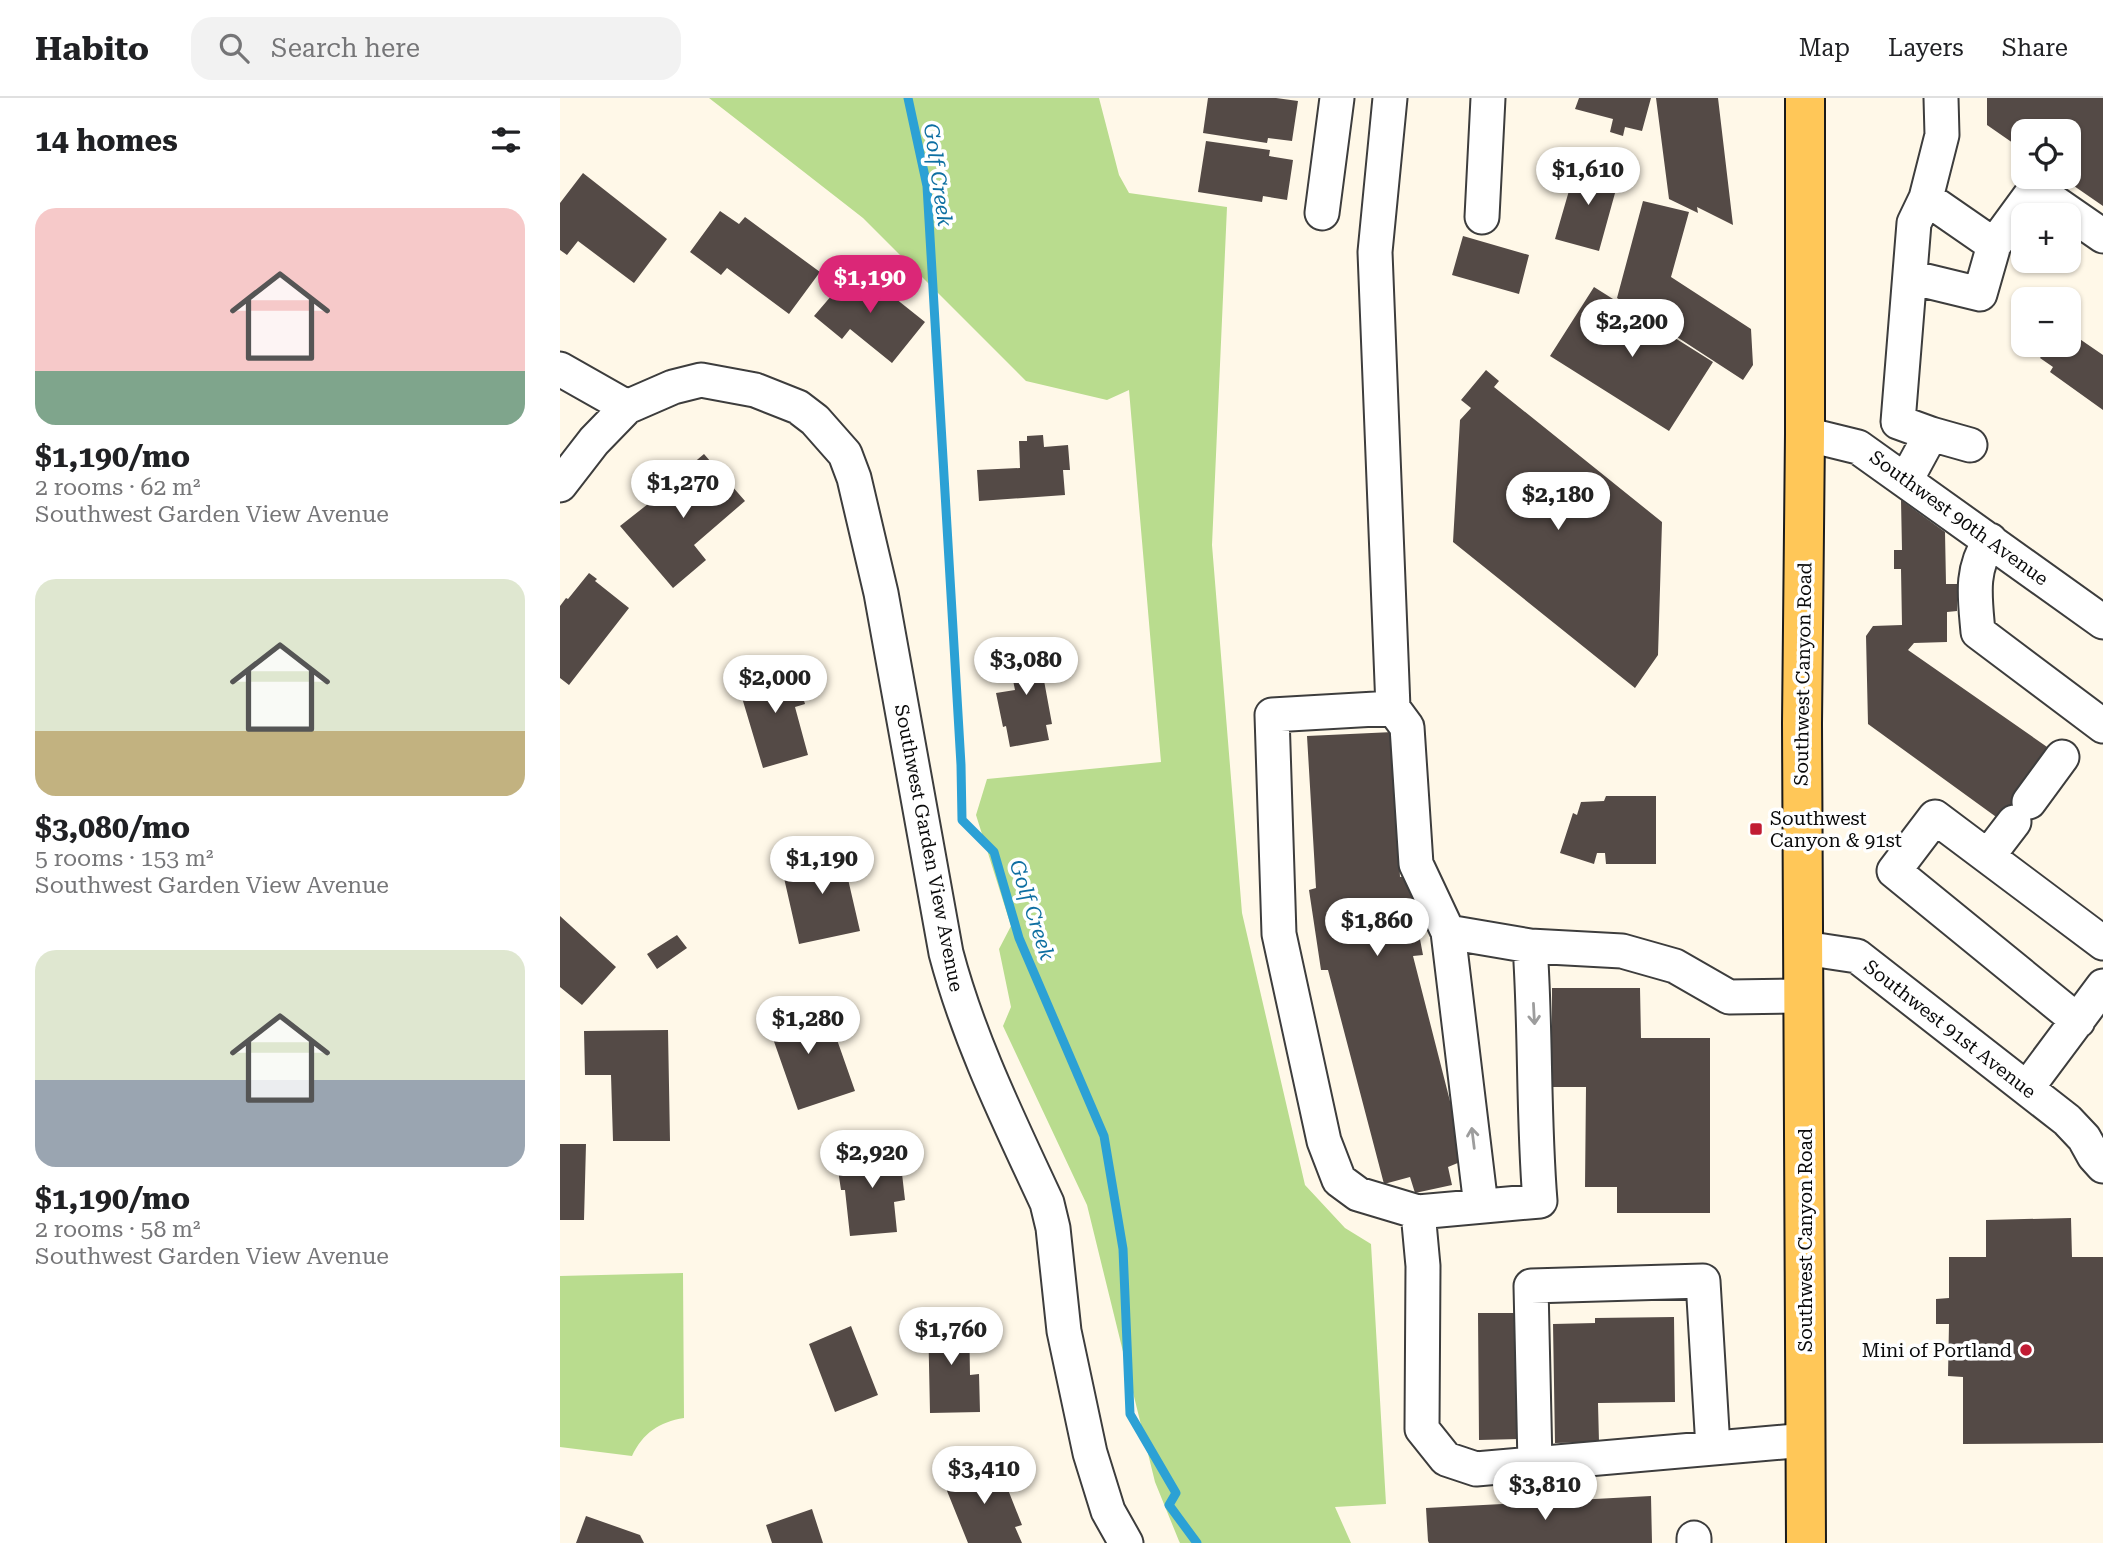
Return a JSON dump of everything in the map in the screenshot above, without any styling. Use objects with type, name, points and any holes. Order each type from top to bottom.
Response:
[{"type":"main road","name":"Southwest Canyon Road","points":[[1805,98],[1802,723],[1806,1543]]},
{"type":"street","points":[[1322,214],[1337,98]]},
{"type":"street","points":[[1390,98],[1375,252],[1393,708],[1407,727],[1416,863],[1448,932],[1482,1206]]},
{"type":"street","points":[[1482,217],[1488,98]]},
{"type":"street","points":[[1941,98],[1942,135],[1926,198],[1914,223],[1898,422],[1970,445]]},
{"type":"street","points":[[1910,277],[1980,294],[1994,245],[2035,189],[2103,236]]},
{"type":"street","points":[[1926,198],[1994,245]]},
{"type":"street","points":[[560,369],[627,407],[594,441],[560,485]]},
{"type":"street","name":"Southwest Garden View Avenue","points":[[627,407],[673,387],[701,380],[755,390],[798,407],[816,420],[845,454],[854,478],[881,593],[953,977],[975,1044],[1047,1203],[1053,1228],[1064,1331],[1090,1453],[1108,1511],[1126,1543]]},
{"type":"street","name":"Southwest 90th Avenue","points":[[1805,434],[1858,447],[2103,622]]},
{"type":"street","points":[[1906,480],[1931,434]]},
{"type":"street","points":[[1990,540],[1980,555],[1974,582],[1978,632],[2103,726]]},
{"type":"street","points":[[1393,708],[1272,715],[1279,934],[1324,1141],[1339,1180],[1358,1194],[1418,1212],[1541,1201],[1535,1138],[1535,1023],[1530,946]]},
{"type":"street","points":[[1988,856],[2062,757]]},
{"type":"street","points":[[2078,1021],[1894,871],[1935,817],[2103,943]]},
{"type":"street","points":[[1448,932],[1530,946],[1622,951],[1675,967],[1729,997],[1805,996]]},
{"type":"street","name":"Southwest 91st Avenue","points":[[1804,948],[1857,956],[2094,1140],[2094,1156],[2103,1167]]},
{"type":"street","points":[[2026,1088],[2103,986]]},
{"type":"street","points":[[1418,1212],[1423,1266],[1422,1429],[1446,1459],[1476,1469],[1806,1440]]},
{"type":"street","points":[[1535,1464],[1531,1286],[1703,1281],[1713,1448]]},
{"type":"green space","points":[[709,98],[1099,98],[1119,175],[1129,193],[1227,207],[1212,545],[1242,913],[1305,1185],[1345,1228],[1371,1244],[1386,1504],[1335,1507],[1351,1543],[1180,1543],[1155,1482],[1087,1205],[1003,1026],[1011,1007],[999,949],[1011,926],[976,815],[987,779],[1161,762],[1129,390],[1107,400],[1026,381],[863,218]]},
{"type":"green space","points":[[683,1273],[684,1418],[667,1422],[653,1430],[641,1441],[632,1456],[560,1447],[560,1276]]},
{"type":"building","points":[[1208,98],[1276,98],[1298,101],[1292,141],[1268,138],[1267,143],[1203,133]]},
{"type":"building","points":[[1579,98],[1651,98],[1642,131],[1625,127],[1623,136],[1610,132],[1613,119],[1575,109]]},
{"type":"building","points":[[1656,98],[1718,98],[1733,225],[1697,207],[1698,213],[1669,199]]},
{"type":"building","points":[[1987,98],[2103,98],[2103,206],[2078,189],[2081,189],[2081,119],[2011,119],[2011,142],[1987,125]]},
{"type":"building","points":[[1206,141],[1270,150],[1269,156],[1293,160],[1287,200],[1263,196],[1262,202],[1198,192]]},
{"type":"building","points":[[1577,163],[1620,175],[1599,251],[1555,239]]},
{"type":"building","points":[[583,173],[667,239],[634,283],[578,241],[567,255],[560,250],[560,203]]},
{"type":"building","points":[[1643,201],[1689,212],[1671,277],[1751,329],[1753,365],[1743,380],[1617,298]]},
{"type":"building","points":[[720,211],[739,224],[745,217],[820,272],[789,314],[727,268],[721,275],[690,252]]},
{"type":"building","points":[[1463,236],[1529,255],[1519,294],[1452,275]]},
{"type":"building","points":[[856,267],[925,322],[892,363],[850,329],[842,339],[814,316]]},
{"type":"building","points":[[1594,287],[1713,362],[1669,431],[1550,356]]},
{"type":"building","points":[[2081,340],[2103,355],[2103,410],[2050,372],[2053,367],[2040,358],[2081,357]]},
{"type":"building","points":[[1486,370],[1499,381],[1494,387],[1662,522],[1658,655],[1635,688],[1453,542],[1460,420],[1471,408],[1461,400]]},
{"type":"building","points":[[1043,435],[1044,447],[1068,445],[1070,470],[1063,470],[1065,495],[979,501],[977,470],[1020,468],[1019,441],[1027,441],[1027,436]]},
{"type":"building","points":[[704,454],[745,501],[694,545],[706,560],[673,588],[620,526],[681,478],[679,475]]},
{"type":"building","points":[[1901,500],[1945,532],[1946,584],[1957,584],[1957,611],[1947,612],[1947,642],[1914,643],[1908,650],[2050,749],[2040,810],[2025,830],[1999,819],[1868,724],[1866,636],[1873,626],[1902,625],[1901,569],[1894,569],[1894,550],[1902,550]]},
{"type":"building","points":[[589,573],[629,608],[569,685],[560,678],[560,606]]},
{"type":"building","points":[[1036,637],[1052,724],[1046,725],[1049,740],[1010,747],[996,693],[1015,690],[1007,651],[1016,650],[1015,641]]},
{"type":"building","points":[[793,664],[805,704],[795,707],[808,755],[763,768],[737,681]]},
{"type":"building","points":[[1393,732],[1400,877],[1408,876],[1423,955],[1413,956],[1465,1160],[1448,1167],[1452,1185],[1415,1193],[1410,1177],[1384,1184],[1328,970],[1321,970],[1309,890],[1316,888],[1307,736]]},
{"type":"building","points":[[1606,796],[1656,796],[1656,864],[1606,864],[1605,853],[1597,853],[1594,864],[1560,853],[1573,813],[1577,815],[1581,802],[1604,801]]},
{"type":"building","points":[[839,840],[860,931],[799,944],[784,878],[809,872],[804,849]]},
{"type":"building","points":[[560,916],[616,967],[582,1005],[560,987]]},
{"type":"building","points":[[677,935],[687,948],[657,969],[647,954]]},
{"type":"building","points":[[1552,988],[1640,988],[1641,1038],[1710,1038],[1710,1213],[1617,1213],[1617,1187],[1585,1187],[1586,1087],[1552,1087]]},
{"type":"building","points":[[806,998],[820,1040],[835,1034],[855,1091],[798,1110],[764,1013]]},
{"type":"building","points":[[668,1030],[670,1141],[613,1141],[611,1075],[585,1075],[584,1031]]},
{"type":"building","points":[[560,1144],[586,1144],[584,1220],[560,1220]]},
{"type":"building","points":[[899,1147],[905,1200],[894,1202],[897,1232],[850,1236],[845,1190],[841,1190],[838,1170],[843,1169],[840,1153]]},
{"type":"building","name":"Mini of Portland","points":[[2071,1218],[2072,1257],[2103,1257],[2103,1443],[1963,1444],[1963,1377],[1948,1376],[1949,1324],[1936,1324],[1936,1299],[1949,1298],[1949,1257],[1986,1257],[1986,1220]]},
{"type":"building","points":[[1478,1313],[1519,1313],[1519,1439],[1479,1440]]},
{"type":"building","points":[[928,1317],[969,1317],[970,1375],[979,1374],[980,1412],[930,1413]]},
{"type":"building","points":[[1674,1317],[1675,1402],[1598,1403],[1599,1442],[1555,1443],[1553,1324],[1595,1323],[1595,1318]]},
{"type":"building","points":[[851,1326],[878,1395],[835,1412],[809,1344]]},
{"type":"building","points":[[990,1461],[1000,1484],[1005,1482],[1022,1525],[1015,1527],[1022,1543],[968,1543],[943,1481]]},
{"type":"building","points":[[1651,1496],[1652,1543],[1428,1541],[1426,1508]]},
{"type":"building","points":[[812,1509],[823,1543],[772,1543],[766,1525]]},
{"type":"building","points":[[586,1516],[640,1535],[644,1543],[576,1543]]},
{"type":"waterway","name":"Golf Creek","points":[[908,98],[927,186],[962,820],[994,852],[1019,938],[1104,1136],[1123,1249],[1130,1414],[1176,1493],[1169,1505],[1197,1543]]},
{"type":"place","name":"Southwest Canyon & 91st","points":[[1756,829]]},
{"type":"place","name":"Mini of Portland","points":[[2026,1350]]}]
